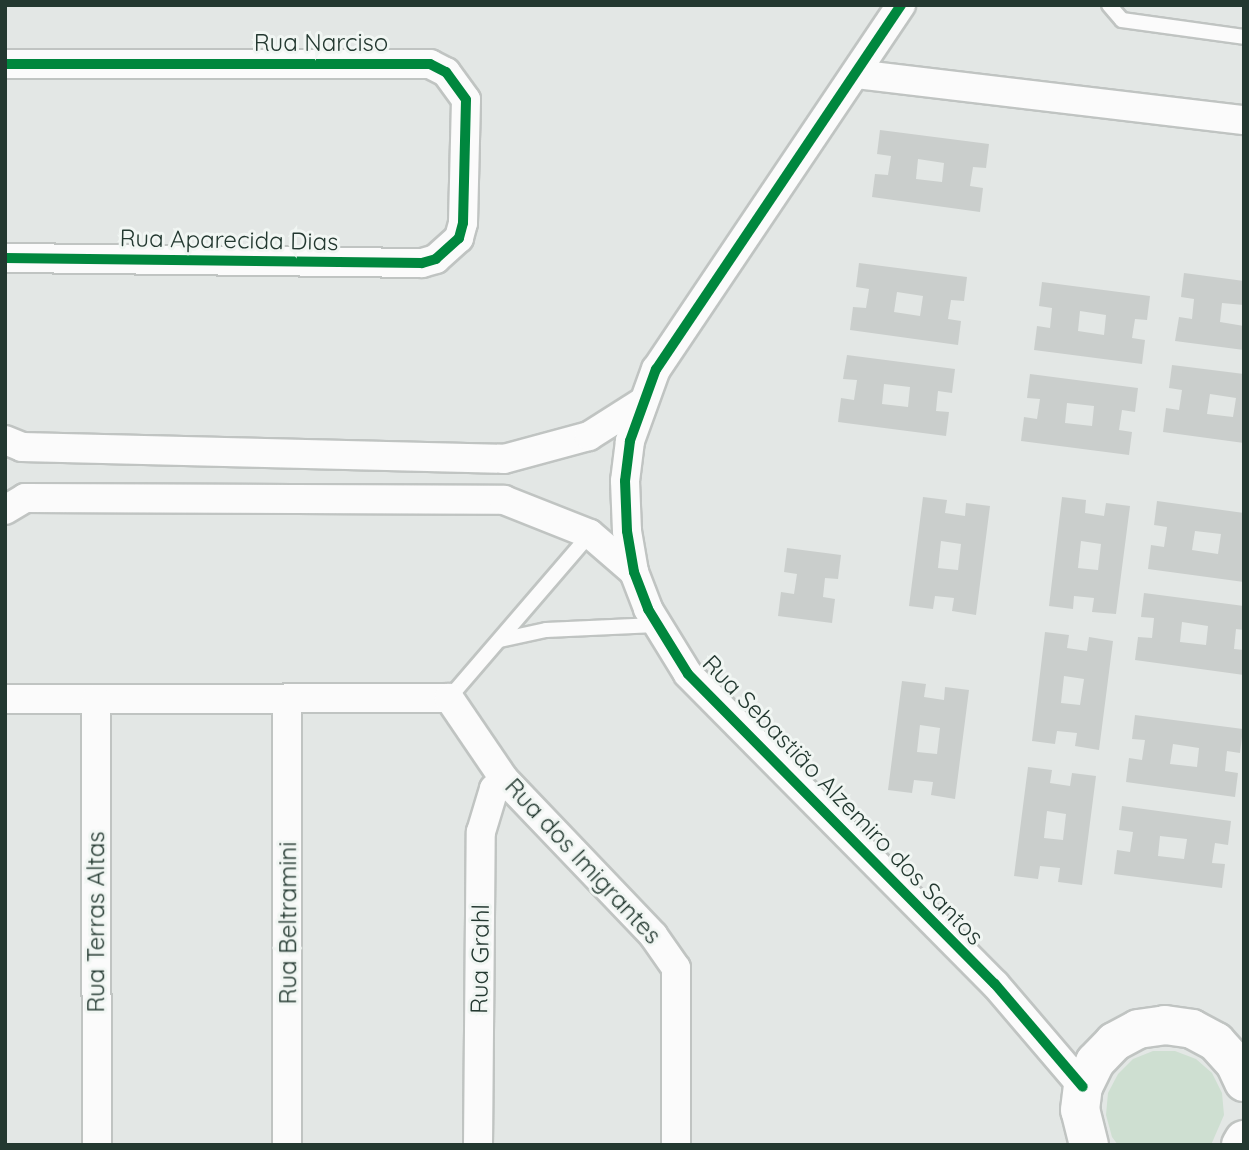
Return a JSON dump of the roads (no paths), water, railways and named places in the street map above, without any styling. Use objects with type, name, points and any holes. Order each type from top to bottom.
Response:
[{"type":"street","name":"Rua Sebastião Alzemiro dos Santos","points":[[901,5],[856,75],[688,316],[641,403],[625,481],[634,572],[656,625],[688,674],[995,984],[1083,1087]]},
{"type":"street","name":"Rua Narciso","points":[[5,64],[430,64],[458,84],[466,100],[463,223],[449,250]]},
{"type":"street","points":[[856,75],[1244,120]]},
{"type":"street","name":"Rua Aparecida Dias","points":[[5,258],[422,262],[449,250]]},
{"type":"street","points":[[5,440],[22,447],[504,459],[589,436],[641,403]]},
{"type":"street","points":[[5,510],[25,498],[504,499],[590,534],[634,572]]},
{"type":"street","points":[[5,699],[287,701],[449,698]]},
{"type":"street","name":"Rua dos Imigrantes","points":[[449,698],[504,779],[653,935],[676,968],[676,1145]]},
{"type":"street","name":"Rua Terras Altas","points":[[96,700],[97,1145]]},
{"type":"street","name":"Rua Beltramini","points":[[287,701],[287,1145]]},
{"type":"street","name":"Rua Grahl","points":[[478,1145],[481,832],[490,799],[504,779]]},
{"type":"street","points":[[1089,1145],[1080,1111],[1083,1087],[1095,1062],[1114,1042],[1138,1029],[1165,1025],[1192,1029],[1216,1042],[1235,1063],[1244,1082]]},
{"type":"street","points":[[1241,1145],[1244,1140]]},
{"type":"lane","points":[[1109,5],[1122,20],[1244,37]]},
{"type":"lane","points":[[449,698],[590,534]]},
{"type":"lane","points":[[500,640],[546,630],[656,625]]}]
